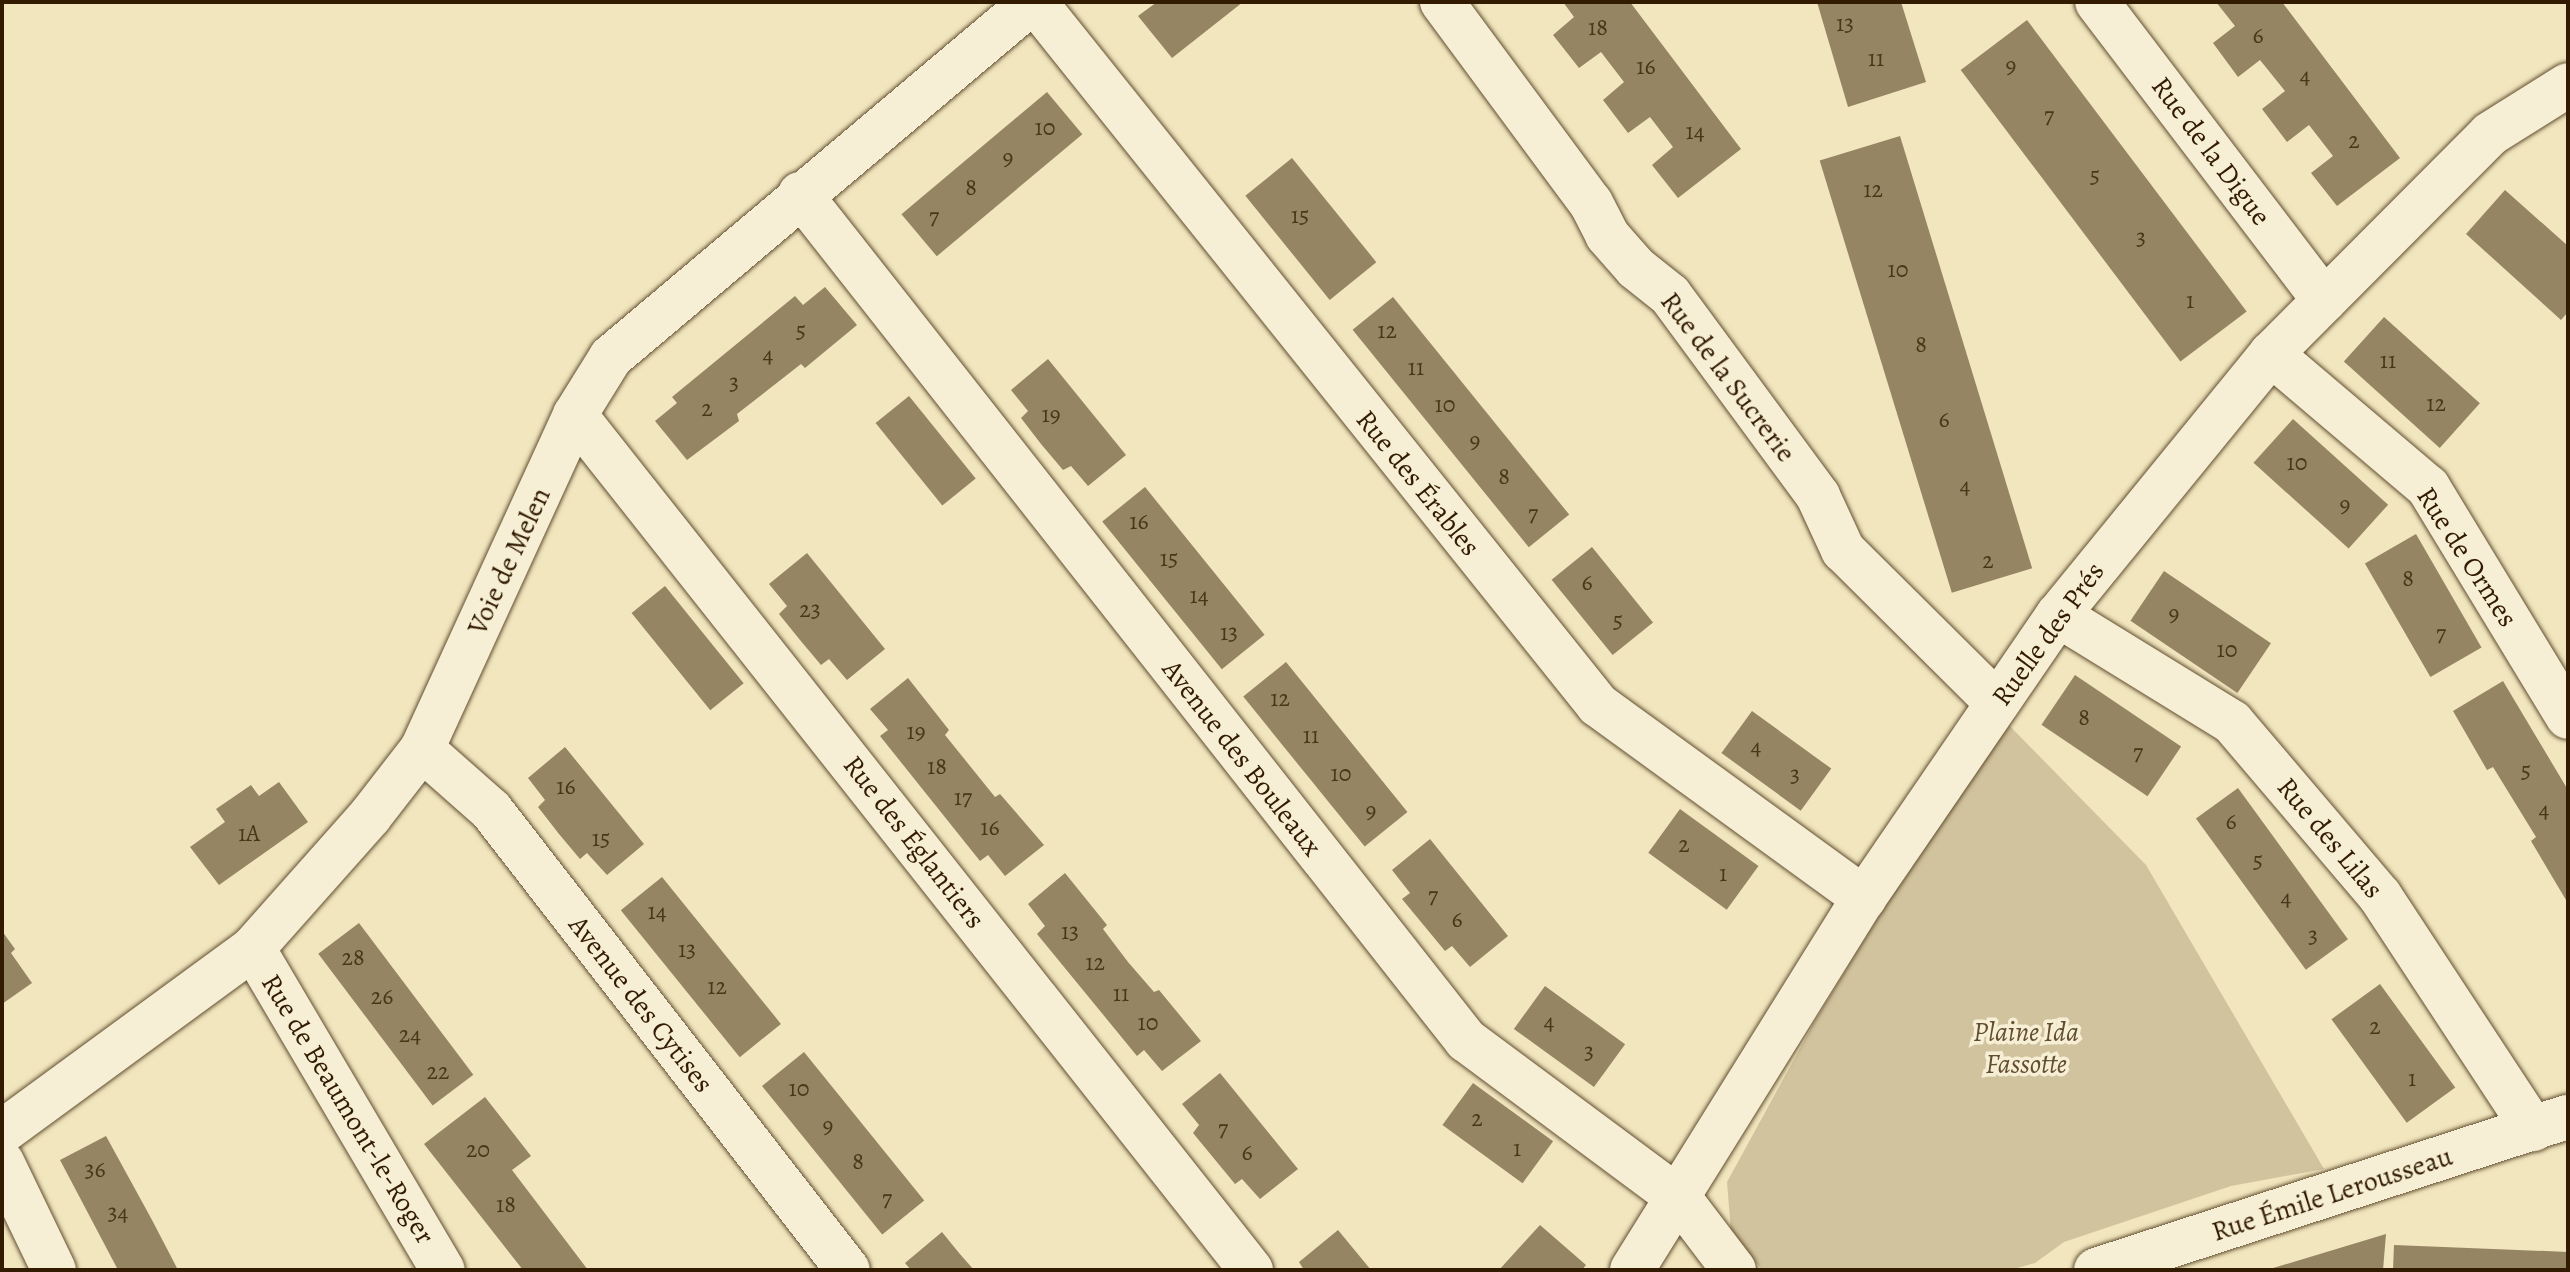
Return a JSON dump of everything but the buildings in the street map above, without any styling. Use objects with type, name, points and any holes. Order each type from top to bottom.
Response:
[{"type":"street","name":"Voie de Melen","points":[[2,1132],[253,948],[370,816],[422,749],[575,415],[611,357],[800,194],[1034,2]]},
{"type":"street","name":"Rue des Érables","points":[[1034,2],[1598,705],[1864,898]]},
{"type":"street","name":"Rue de la Sucrerie","points":[[1442,2],[1591,203],[1607,235],[1636,268],[1670,295],[1809,484],[1843,550],[1997,703]]},
{"type":"street","name":"Rue de la Digue","points":[[2097,2],[2324,300]]},
{"type":"street","name":"Ruelle des Prés","points":[[1632,1270],[1680,1199],[1864,898],[2058,615],[2271,354],[2490,134],[2568,85]]},
{"type":"street","name":"Avenue des Bouleaux","points":[[800,194],[1466,1040],[1680,1199],[1734,1270]]},
{"type":"street","name":"Rue de Ormes","points":[[2271,354],[2428,487],[2568,717]]},
{"type":"street","name":"Rue des Églantiers","points":[[575,415],[1251,1270]]},
{"type":"street","name":"Rue des Lilas","points":[[2058,615],[2232,722],[2380,896],[2551,1123]]},
{"type":"street","name":"Avenue des Cytises","points":[[422,749],[491,810],[848,1270]]},
{"type":"street","name":"Rue de Beaumont-le-Roger","points":[[253,948],[443,1270]]},
{"type":"street","name":"Rue Émile Lerousseau","points":[[2096,1270],[2551,1123]]},
{"type":"street","points":[[2,1162],[54,1270]]},
{"type":"green space","name":"Plaine Ida Fassotte","points":[[2000,716],[2146,865],[2324,1169],[2231,1186],[2064,1242],[2035,1263],[2010,1270],[1762,1270],[1731,1232],[1727,1182],[1815,1021]]}]
